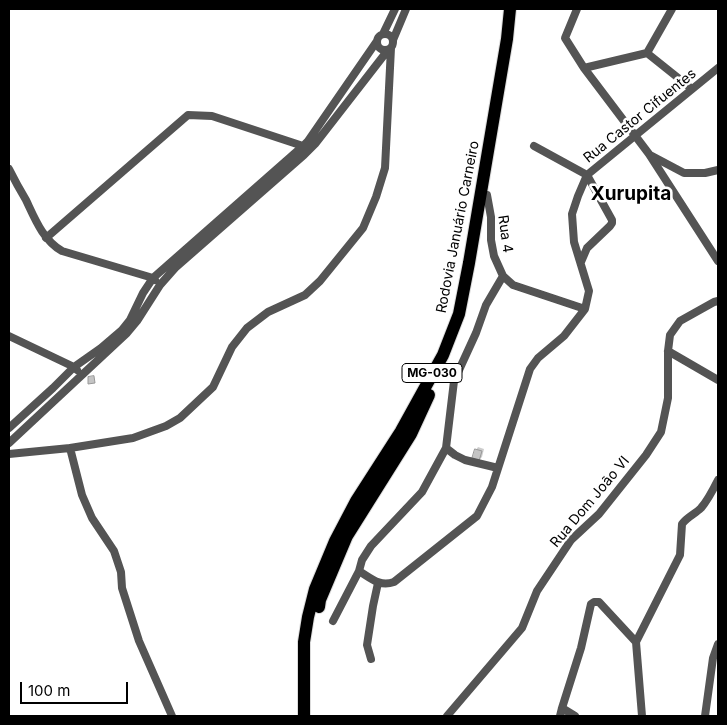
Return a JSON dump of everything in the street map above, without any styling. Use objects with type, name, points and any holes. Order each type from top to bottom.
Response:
[{"type":"highway","name":"Rodovia Januário Carneiro","points":[[304,716],[304,642],[315,589],[335,541],[356,501],[401,431],[443,354],[459,314],[470,263],[507,39],[510,9]]},
{"type":"highway","name":"Rodovia Januário Carneiro","points":[[310,716],[312,635],[320,600],[347,536],[411,434],[466,318],[516,9]]},
{"type":"street","points":[[9,428],[74,367],[122,330],[130,320],[143,293],[153,278],[305,149],[313,134],[379,37],[383,34],[395,9]]},
{"type":"street","points":[[9,443],[127,333],[160,285],[175,268],[264,191],[305,149],[393,44],[406,9]]},
{"type":"street","points":[[577,9],[565,38],[584,68],[649,154],[718,261]]},
{"type":"street","points":[[584,68],[647,53],[672,9]]},
{"type":"street","points":[[383,34],[389,35],[393,40]]},
{"type":"street","points":[[377,41],[378,46],[382,50],[389,49]]},
{"type":"street","points":[[9,454],[70,448],[133,438],[166,426],[180,418],[213,387],[232,347],[248,328],[268,312],[305,295],[320,281],[363,228],[376,197],[385,168],[389,49]]},
{"type":"street","points":[[647,53],[692,89]]},
{"type":"street","name":"Rua Castor Cifuentes","points":[[585,309],[589,291],[574,242],[572,214],[587,176],[718,68]]},
{"type":"street","points":[[46,238],[188,115],[212,116],[305,149]]},
{"type":"street","points":[[534,146],[587,176],[612,220],[612,223],[588,248],[581,262]]},
{"type":"street","points":[[649,154],[684,173],[705,173],[718,170]]},
{"type":"street","points":[[9,169],[46,238],[55,247],[62,251],[153,278],[160,285]]},
{"type":"street","name":"Rua 4","points":[[487,195],[491,217],[492,248],[503,276]]},
{"type":"street","points":[[333,621],[359,571],[362,560],[371,546],[422,492],[446,448],[454,381],[476,333],[486,305],[503,276],[512,285],[585,309],[564,336],[538,358],[530,369],[492,488],[477,516],[394,582],[387,584],[378,583],[359,571]]},
{"type":"street","name":"Rua Dom João VI","points":[[447,716],[522,628],[537,591],[571,540],[599,514],[646,455],[661,432],[668,398],[670,335],[680,321],[718,301]]},
{"type":"street","points":[[9,336],[74,367],[82,375]]},
{"type":"street","points":[[668,351],[718,380]]},
{"type":"street","points":[[70,448],[82,495],[92,518],[114,551],[121,572],[122,588],[126,603],[139,641],[172,716]]},
{"type":"street","points":[[446,448],[465,460],[498,468]]},
{"type":"street","points":[[642,716],[636,642],[680,555],[682,524],[700,510],[718,480]]},
{"type":"street","points":[[371,659],[367,645],[378,583]]},
{"type":"street","points":[[576,716],[561,712],[581,648],[591,604],[599,602],[636,642]]},
{"type":"street","points":[[705,716],[713,658],[718,644]]},
{"type":"building","points":[[94,376],[95,383],[88,384],[88,377]]},
{"type":"building","points":[[475,449],[482,451],[479,461],[472,459]]},
{"type":"district","name":"Xurupita","points":[[631,194]]}]
